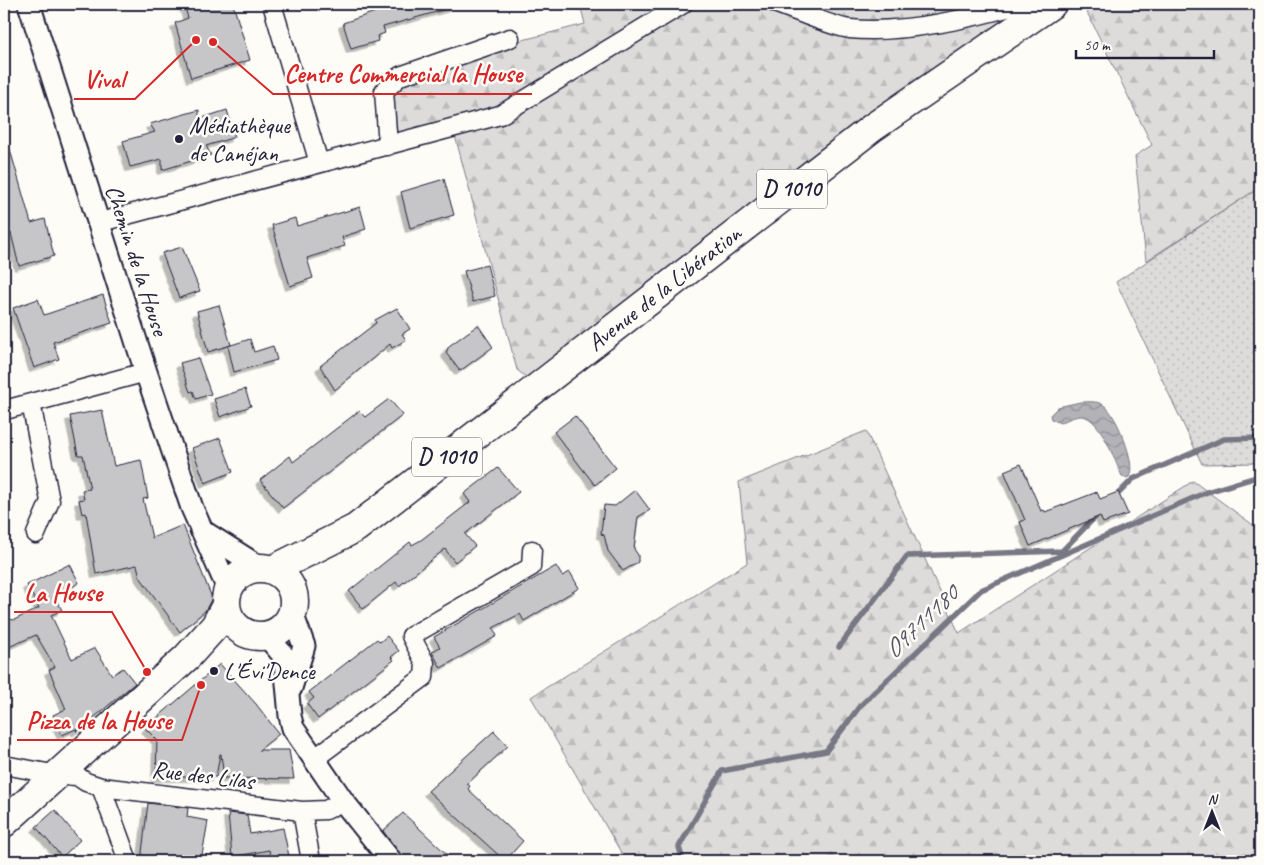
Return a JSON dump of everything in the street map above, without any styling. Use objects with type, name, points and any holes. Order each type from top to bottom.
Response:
[{"type":"main road","name":"Avenue de la Libération","points":[[292,602],[356,528],[872,128],[1052,4]]},
{"type":"main road","name":"Avenue de la Libération","points":[[266,569],[356,528]]},
{"type":"main road","points":[[4,823],[188,657],[215,626],[238,576],[252,569],[266,569],[287,582],[292,602],[284,625],[188,657]]},
{"type":"main road","points":[[227,597],[229,616],[236,626],[256,634]]},
{"type":"street","name":"Chemin de la House","points":[[29,4],[97,223],[146,372],[227,597]]},
{"type":"street","points":[[272,4],[319,163]]},
{"type":"street","points":[[97,223],[500,115],[683,4]]},
{"type":"street","points":[[777,4],[848,29],[916,25],[980,15],[1021,4]]},
{"type":"street","points":[[388,146],[384,91],[400,76],[510,38]]},
{"type":"street","points":[[5,410],[146,372]]},
{"type":"street","points":[[31,403],[50,501],[36,534]]},
{"type":"street","points":[[201,529],[266,569]]},
{"type":"street","points":[[314,759],[424,678],[426,663],[411,636],[531,567],[532,550]]},
{"type":"street","points":[[288,698],[304,646],[292,602]]},
{"type":"street","points":[[256,634],[283,655],[294,728],[343,801],[391,861]]},
{"type":"street","name":"Rue des Lilas","points":[[4,765],[58,775],[77,776],[86,782],[101,787],[302,811],[326,810],[343,801]]},
{"type":"street","points":[[101,787],[128,861]]},
{"type":"street","points":[[302,811],[311,861]]},
{"type":"green space","points":[[580,4],[1052,4],[538,386],[517,370],[453,128],[388,146],[384,91],[511,43],[585,24]]},
{"type":"green space","points":[[1083,4],[1260,4],[1260,187],[1146,261],[1135,156],[1152,145]]},
{"type":"green space","points":[[1260,187],[1260,463],[1202,464],[1116,282]]},
{"type":"green space","points":[[866,431],[959,633],[1193,481],[1260,530],[1260,861],[626,861],[531,697],[747,563],[739,482]]},
{"type":"water","points":[[1080,402],[1100,403],[1110,412],[1125,441],[1131,471],[1129,477],[1125,478],[1122,476],[1101,432],[1089,418],[1079,416],[1060,423],[1051,419],[1050,415],[1058,407]]},
{"type":"building","points":[[184,4],[233,4],[250,60],[191,78],[175,23],[188,18]]},
{"type":"building","points":[[376,4],[454,4],[454,7],[383,27],[385,33],[377,36],[378,41],[351,49],[343,23],[378,11]]},
{"type":"building","name":"Médiathèque de Canéjan","points":[[199,110],[199,119],[227,110],[235,137],[206,146],[211,155],[162,170],[162,159],[130,167],[123,141],[155,132],[150,124]]},
{"type":"building","points":[[4,139],[7,139],[31,223],[45,219],[54,256],[19,266],[11,233],[4,234]]},
{"type":"building","points":[[444,179],[454,215],[410,228],[401,192]]},
{"type":"building","points":[[360,207],[366,229],[342,237],[345,246],[307,258],[313,278],[290,286],[272,225],[295,218],[297,226]]},
{"type":"building","points":[[182,247],[200,291],[179,298],[162,253]]},
{"type":"building","points":[[487,265],[495,296],[473,302],[464,271]]},
{"type":"building","points":[[103,295],[112,323],[53,342],[59,359],[34,368],[13,308],[38,299],[44,315]]},
{"type":"building","points":[[219,305],[231,345],[208,352],[197,311]]},
{"type":"building","points":[[397,308],[410,329],[402,334],[406,340],[392,348],[390,344],[335,390],[320,366],[376,323],[375,320]]},
{"type":"building","points":[[478,325],[493,347],[460,371],[446,353],[449,346]]},
{"type":"building","points":[[250,339],[254,352],[273,346],[277,360],[234,372],[228,346]]},
{"type":"building","points":[[198,358],[211,394],[196,399],[193,391],[190,392],[180,363]]},
{"type":"building","points":[[245,389],[251,406],[220,417],[214,399]]},
{"type":"building","points":[[389,399],[403,415],[283,508],[260,480],[290,456],[293,462],[359,411],[365,417]]},
{"type":"building","points":[[102,410],[114,466],[141,460],[148,498],[143,499],[152,538],[183,525],[212,598],[205,611],[180,632],[140,577],[137,565],[96,574],[86,513],[82,514],[79,500],[84,499],[82,490],[90,489],[83,455],[78,455],[70,416]]},
{"type":"building","points":[[575,416],[616,468],[595,485],[554,432]]},
{"type":"building","points":[[220,438],[233,472],[205,483],[192,448]]},
{"type":"building","points":[[1021,464],[1041,511],[1044,510],[1045,512],[1097,492],[1100,499],[1118,492],[1128,514],[1103,523],[1100,516],[1030,546],[1020,522],[1025,520],[1004,471]]},
{"type":"building","points":[[498,468],[519,492],[465,534],[475,546],[455,562],[445,549],[399,586],[396,582],[363,609],[349,591],[410,542],[412,545],[421,540],[470,502],[464,494]]},
{"type":"building","points":[[635,490],[650,510],[638,517],[634,549],[638,555],[638,562],[623,571],[608,551],[604,535],[601,534],[604,505],[615,506]]},
{"type":"building","points":[[70,564],[79,583],[54,596],[62,610],[51,615],[72,659],[95,648],[112,675],[123,668],[135,683],[77,732],[76,729],[62,735],[53,715],[66,709],[49,670],[55,667],[36,635],[4,649],[4,618],[14,620],[39,608],[27,585]]},
{"type":"building","points":[[556,566],[562,576],[570,572],[579,588],[524,621],[520,614],[493,628],[497,636],[441,668],[432,652],[440,647],[434,637]]},
{"type":"building","points":[[387,636],[399,651],[391,657],[394,660],[318,719],[307,704],[314,698],[309,692],[377,639],[380,642]]},
{"type":"building","points":[[220,664],[256,704],[279,734],[259,750],[289,750],[294,779],[224,778],[221,754],[216,777],[156,777],[157,740],[145,728]]},
{"type":"building","points":[[494,731],[508,746],[467,784],[470,786],[468,789],[523,841],[505,861],[428,791]]},
{"type":"building","points":[[148,803],[188,808],[187,817],[208,821],[201,861],[141,861]]},
{"type":"building","points":[[55,810],[80,840],[62,857],[36,827]]},
{"type":"building","points":[[228,813],[247,815],[250,834],[283,828],[290,861],[272,861],[269,850],[232,857]]},
{"type":"building","points":[[403,813],[454,861],[405,861],[383,831]]},
{"type":"waterway","points":[[1113,499],[1133,479],[1224,439],[1260,438]]},
{"type":"waterway","name":"O9711180","points":[[683,861],[679,847],[722,771],[826,751],[860,706],[981,590],[1207,492],[1260,476]]},
{"type":"waterway","points":[[839,647],[907,556],[1062,551],[1098,514]]},
{"type":"place","name":"Vival","points":[[196,40]]},
{"type":"place","name":"Centre Commercial la House","points":[[213,42]]},
{"type":"place","name":"Médiathèque de Canéjan","points":[[179,139]]},
{"type":"place","name":"L'Évi'Dence","points":[[214,671]]},
{"type":"place","name":"La House","points":[[147,672]]},
{"type":"place","name":"Pizza de la House","points":[[201,685]]}]
